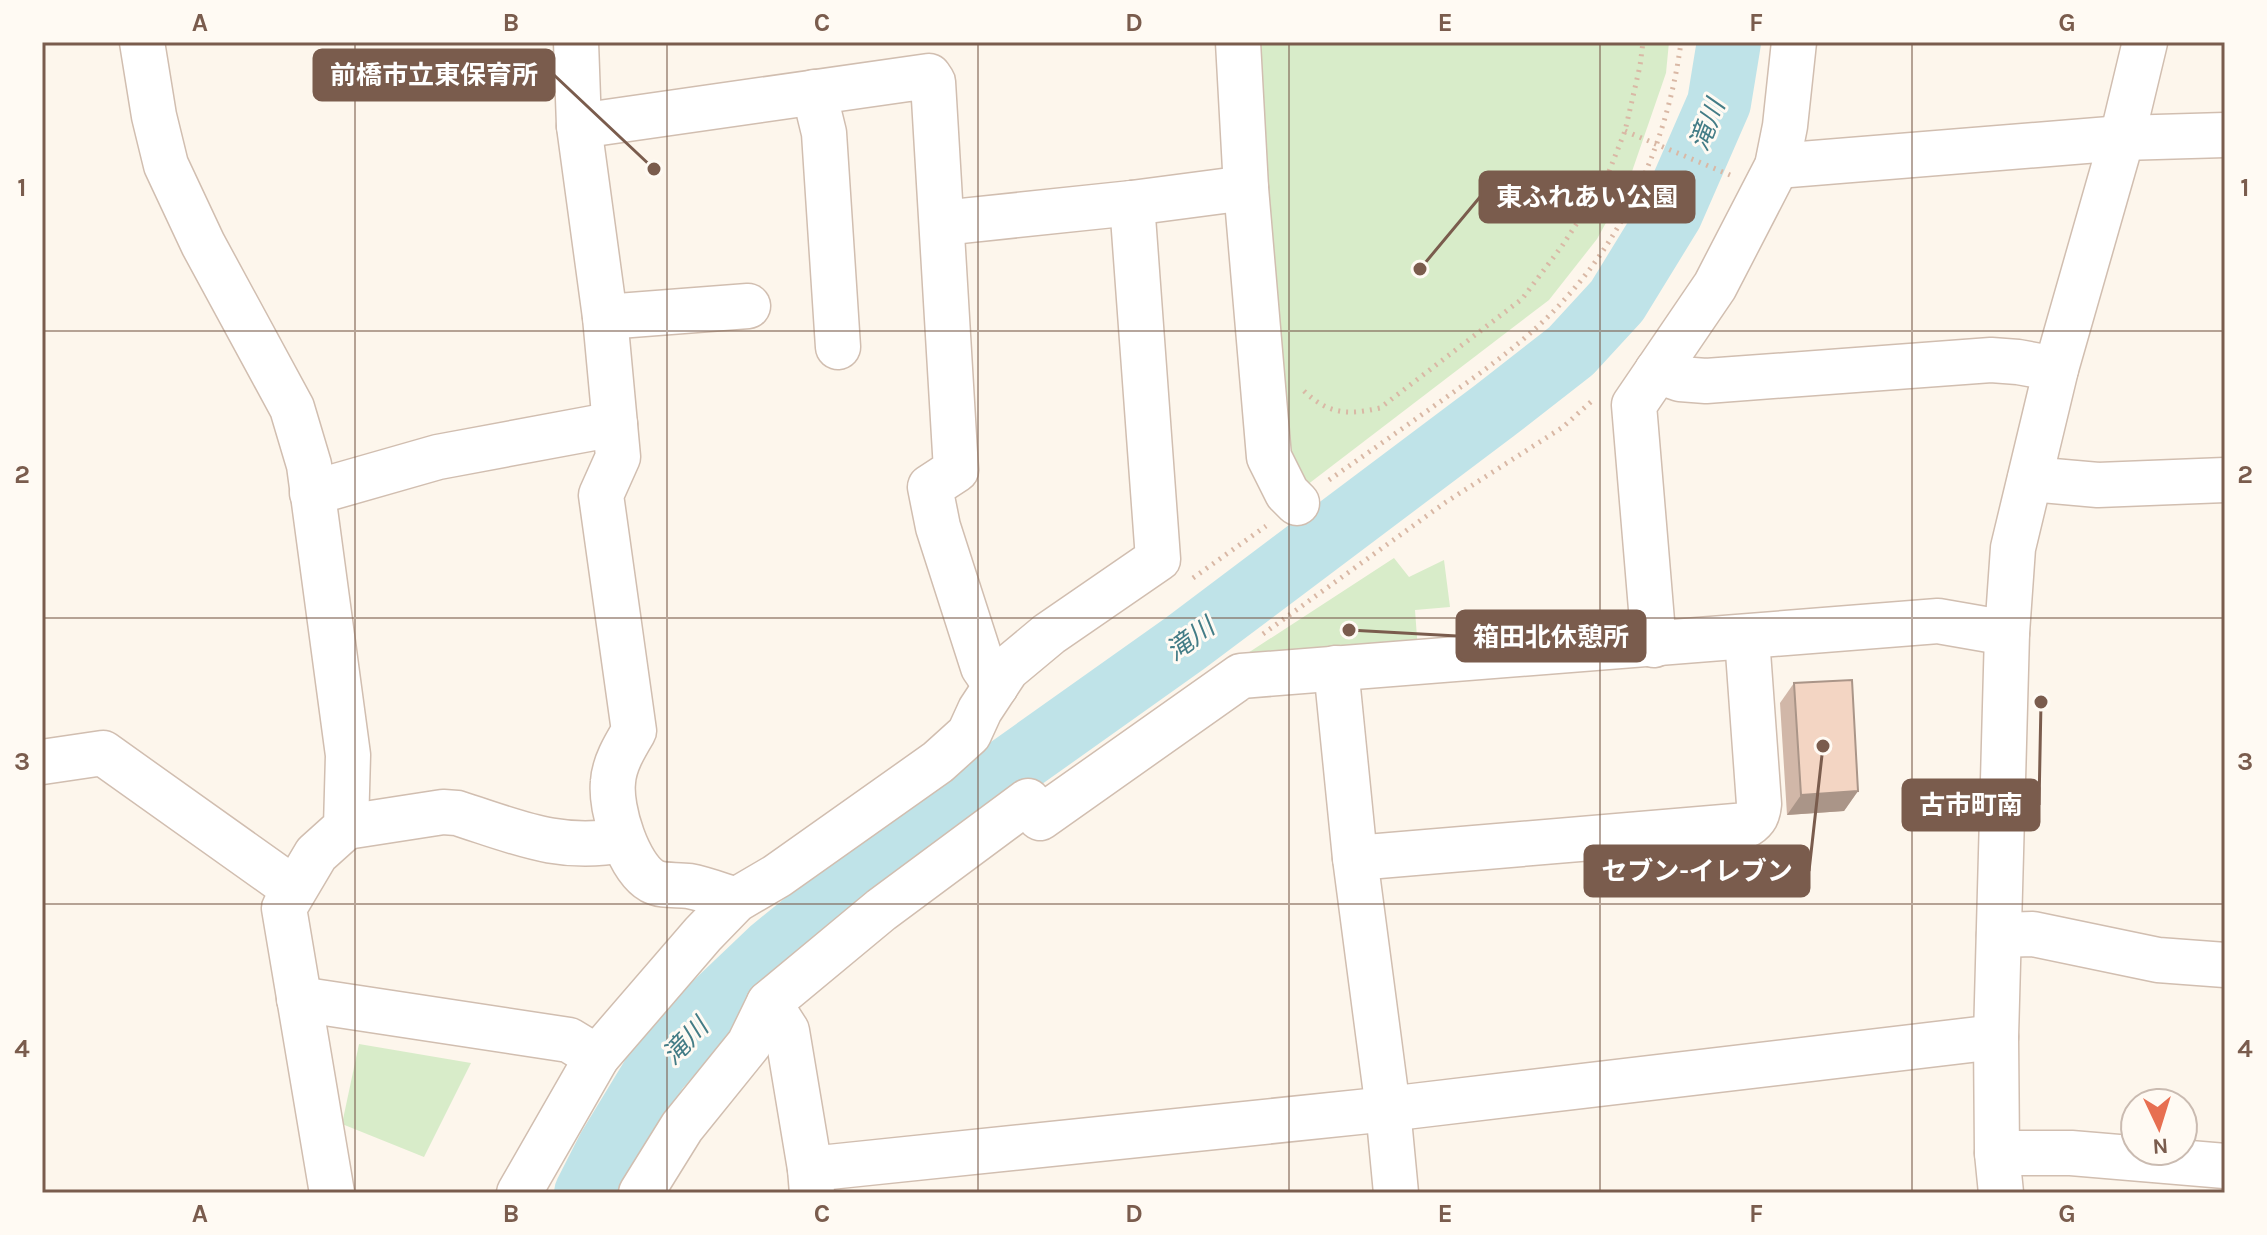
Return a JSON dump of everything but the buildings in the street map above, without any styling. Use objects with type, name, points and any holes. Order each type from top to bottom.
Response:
[{"type":"street","points":[[142,42],[166,165],[203,244],[292,408],[309,465],[348,755],[346,827]]},
{"type":"street","points":[[576,42],[579,126],[605,317],[618,457],[601,495],[634,731],[621,754],[612,780],[613,799],[623,840],[640,873],[656,884],[685,885],[736,900]]},
{"type":"street","points":[[1238,42],[1246,188],[1269,457],[1287,493],[1297,503]]},
{"type":"street","points":[[1654,645],[1634,405],[1715,286],[1758,172],[1785,126],[1794,42]]},
{"type":"street","points":[[2145,42],[2122,138],[2056,369],[2013,548],[2007,633],[1996,1037],[1999,1173],[2071,1153],[2225,1166]]},
{"type":"street","points":[[579,126],[929,76],[933,82],[956,470],[930,487],[938,527],[983,667],[996,686]]},
{"type":"street","points":[[814,92],[824,133],[838,347]]},
{"type":"street","points":[[1758,172],[2122,138],[2225,135]]},
{"type":"street","points":[[942,223],[1246,188]]},
{"type":"street","points":[[519,1193],[597,1057],[736,900],[777,876],[938,762],[969,734],[1007,669],[1049,634],[1158,559],[1132,203]]},
{"type":"street","points":[[605,317],[748,306]]},
{"type":"street","points":[[1657,371],[1680,379],[1706,381],[1991,360],[2056,369]]},
{"type":"street","points":[[312,493],[438,457],[615,424]]},
{"type":"street","points":[[2030,479],[2098,485],[2225,480]]},
{"type":"street","points":[[641,1193],[682,1127],[749,1044],[769,1003],[881,910],[1028,801],[1040,818],[1241,676],[1938,621],[2007,633]]},
{"type":"street","points":[[1355,858],[1747,825],[1754,821],[1759,804],[1747,638]]},
{"type":"street","points":[[1336,668],[1355,858],[1396,1193]]},
{"type":"street","points":[[42,762],[103,753],[294,889]]},
{"type":"street","points":[[332,1193],[284,908],[316,854],[346,827],[443,812],[457,813],[551,843],[595,845],[623,840]]},
{"type":"street","points":[[1999,935],[2033,934],[2158,960],[2225,965]]},
{"type":"street","points":[[299,999],[569,1040],[597,1057]]},
{"type":"street","points":[[769,1003],[787,1031],[811,1181],[1996,1037]]},
{"type":"path","points":[[1301,387],[1306,394],[1327,407],[1353,414],[1380,408],[1522,299],[1606,179],[1625,131],[1643,42]]},
{"type":"path","points":[[1191,579],[1486,369],[1559,305],[1609,239],[1637,190],[1657,146],[1673,91],[1681,42]]},
{"type":"path","points":[[1625,131],[1657,146],[1758,172]]},
{"type":"path","points":[[1255,640],[1446,502],[1563,427],[1599,394]]},
{"type":"green space","points":[[1253,42],[1669,42],[1666,73],[1628,183],[1597,239],[1549,300],[1307,485],[1290,476]]},
{"type":"green space","points":[[1394,558],[1409,577],[1444,560],[1450,607],[1415,610],[1418,651],[1228,666]]},
{"type":"green space","points":[[359,1044],[471,1063],[424,1157],[342,1124]]},
{"type":"waterway","name":"滝川","points":[[586,1193],[609,1148],[657,1069],[710,1009],[773,949],[901,845],[1184,644],[1571,351],[1617,301],[1671,213],[1719,103],[1729,42]]},
{"type":"place","name":"前橋市立東保育所","points":[[654,169]]},
{"type":"place","name":"東ふれあい公園","points":[[1420,269]]},
{"type":"place","name":"箱田北休憩所","points":[[1349,630]]},
{"type":"place","name":"古市町南","points":[[2041,702]]},
{"type":"place","name":"セブン-イレブン","points":[[1823,746]]}]
